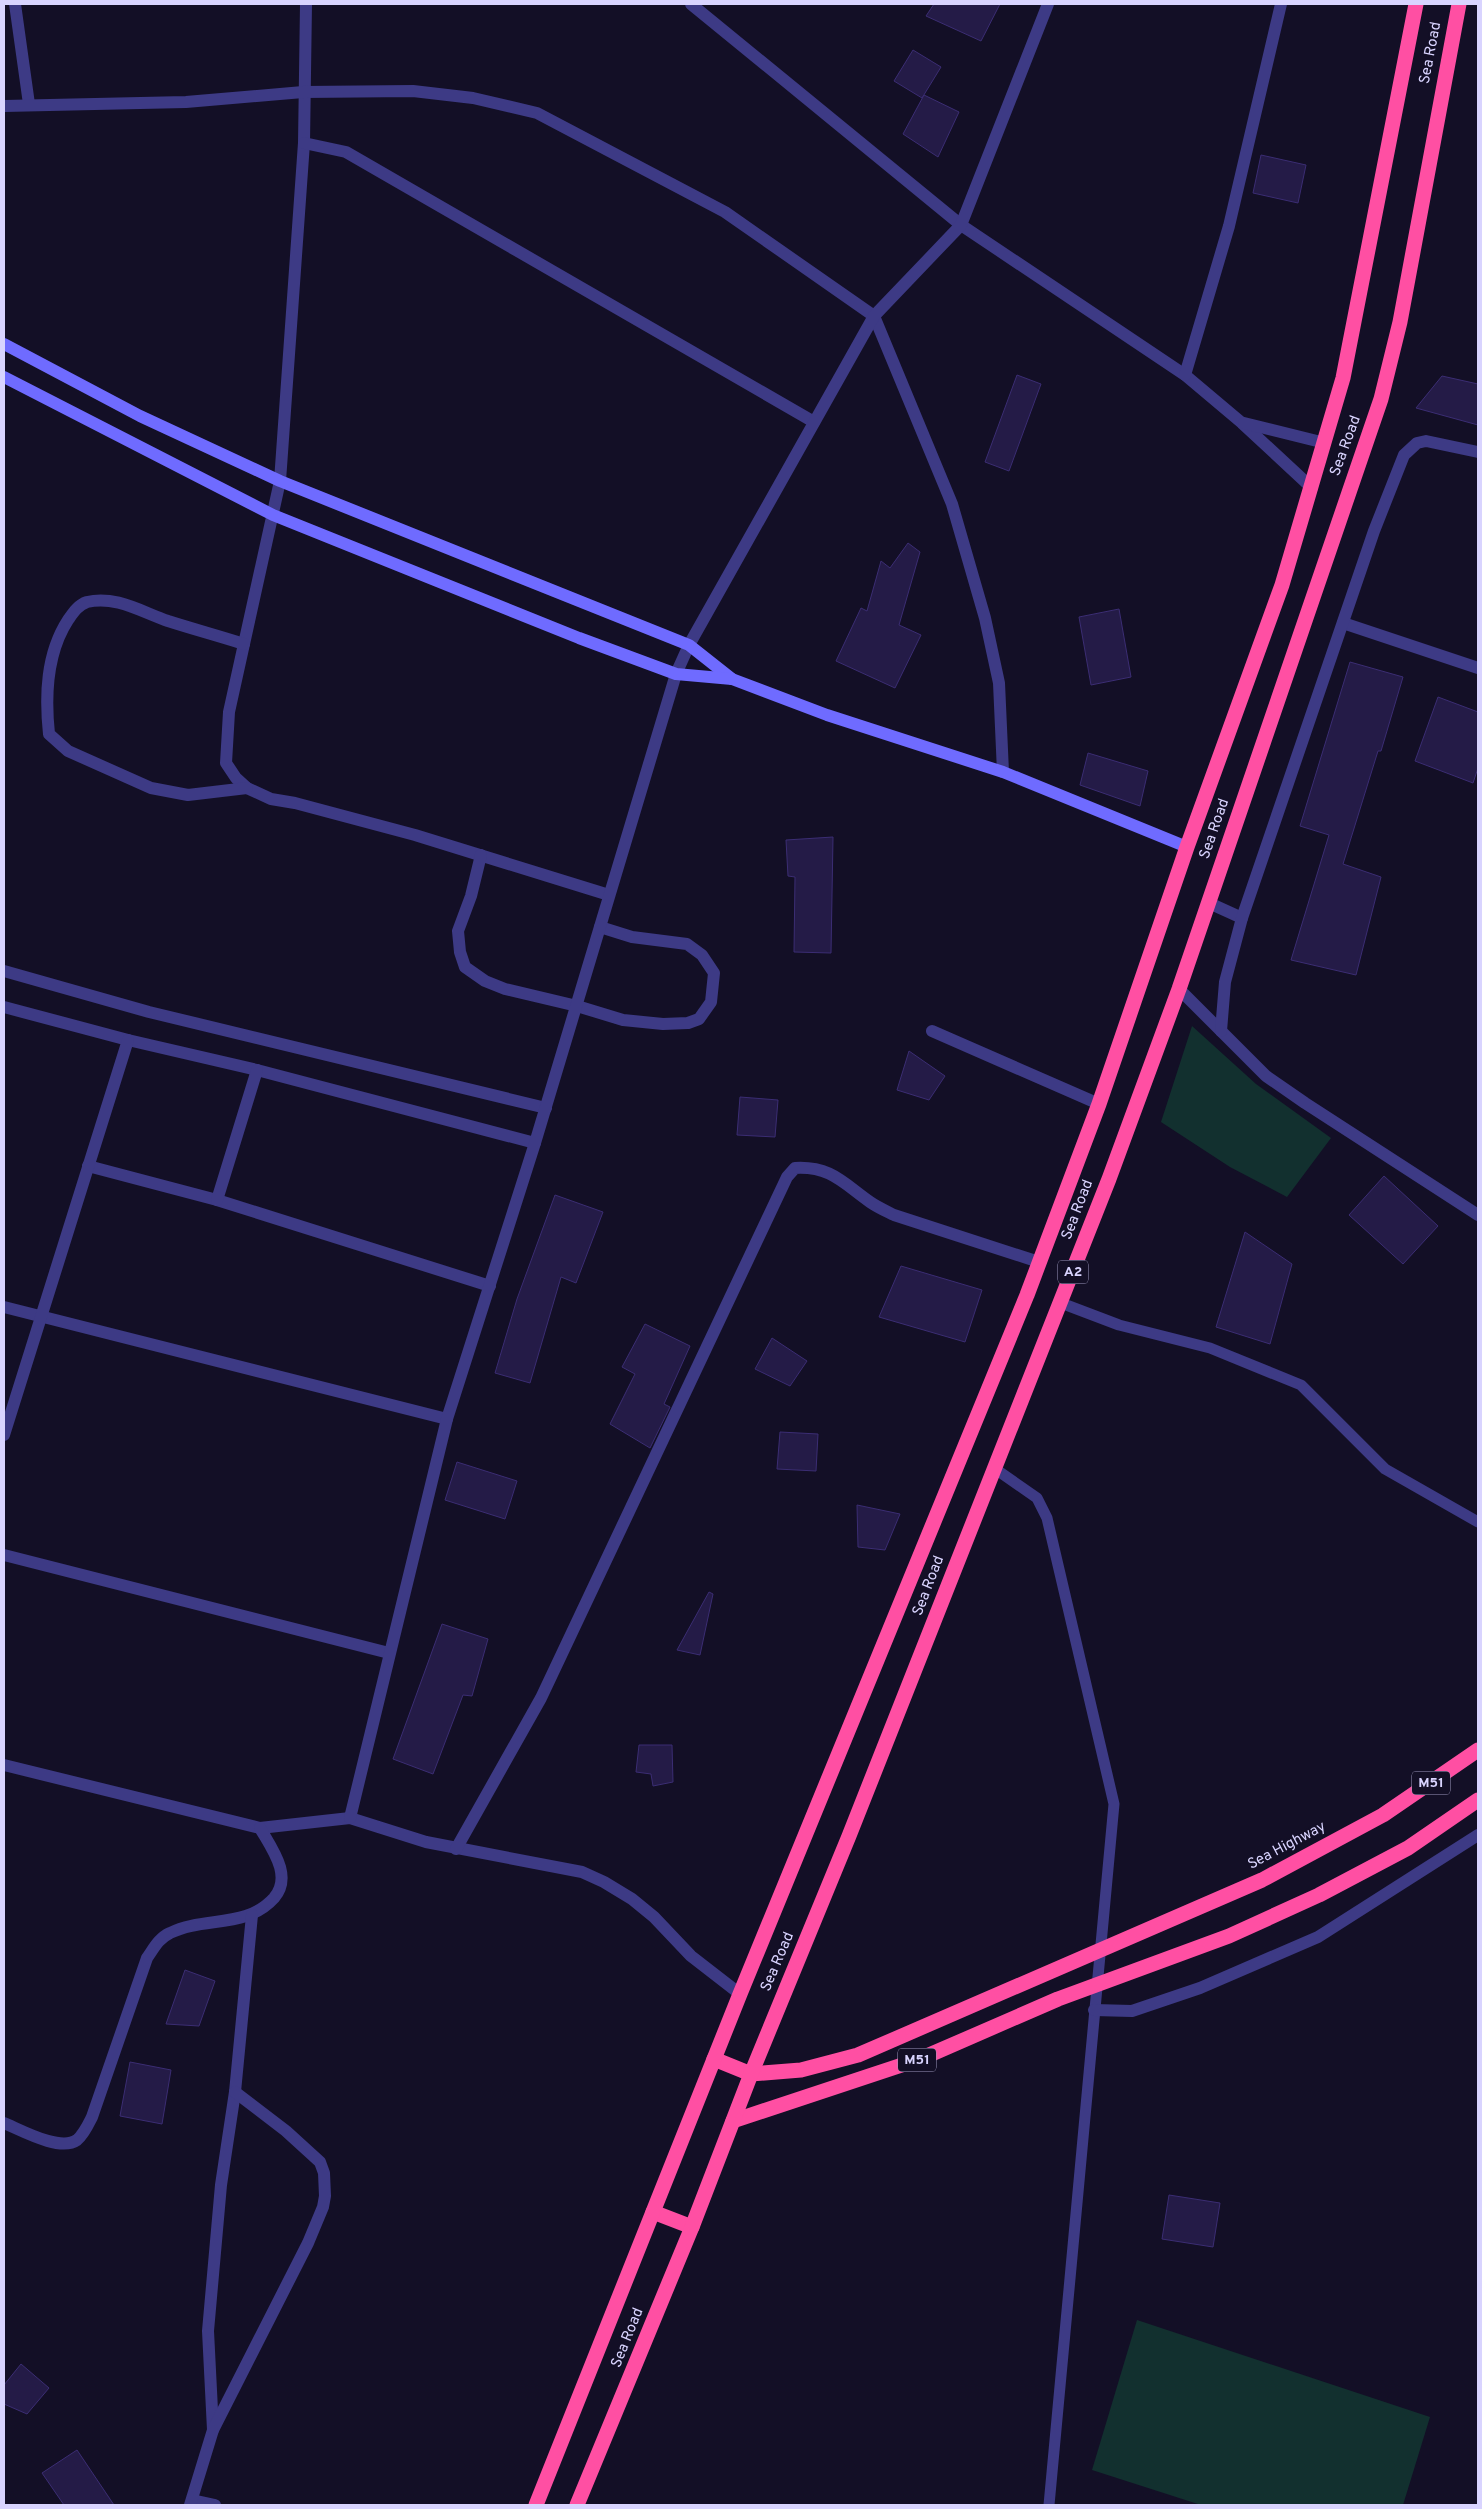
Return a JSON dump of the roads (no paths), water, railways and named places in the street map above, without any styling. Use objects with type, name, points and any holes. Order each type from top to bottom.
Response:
[{"type":"highway","name":"Sea Road","points":[[536,2505],[740,1994],[895,1621],[1039,1262],[1099,1104],[1186,847],[1282,585],[1343,378],[1416,4]]},
{"type":"highway","name":"Sea Road","points":[[577,2505],[692,2227],[751,2074],[849,1836],[1061,1303],[1179,989],[1381,399],[1400,322],[1459,4]]},
{"type":"highway","name":"Sea Highway","points":[[751,2074],[802,2070],[858,2055],[1262,1880],[1383,1815],[1478,1750]]},
{"type":"highway","name":"M51","points":[[732,2122],[920,2059],[1007,2020],[1228,1936],[1319,1895],[1408,1848],[1478,1800]]},
{"type":"highway","points":[[714,2059],[751,2074]]},
{"type":"highway","points":[[653,2212],[692,2227]]},
{"type":"main road","points":[[4,344],[140,416],[280,481],[689,645],[732,679]]},
{"type":"main road","points":[[4,377],[273,515],[579,638],[676,674],[732,679],[827,715],[1003,772],[1186,847]]},
{"type":"street","points":[[15,4],[29,104]]},
{"type":"street","points":[[306,4],[303,92],[304,143],[280,481],[229,712],[226,763],[236,778],[247,788],[271,799],[295,803],[415,835],[609,895]]},
{"type":"street","points":[[691,4],[961,225],[1185,375],[1242,423],[1312,488]]},
{"type":"street","points":[[350,1818],[447,1419],[546,1108],[676,674],[689,645],[874,316],[961,225],[1048,4]]},
{"type":"street","points":[[1185,375],[1229,226],[1281,4]]},
{"type":"street","points":[[4,106],[186,102],[303,92],[413,91],[473,98],[537,113],[725,212],[874,316],[952,504],[985,618],[998,683],[1003,772]]},
{"type":"street","points":[[304,143],[346,152],[814,422]]},
{"type":"street","points":[[1242,423],[1325,443]]},
{"type":"street","points":[[1221,1031],[1225,982],[1242,918],[1374,531],[1404,455],[1411,447],[1426,441],[1478,452]]},
{"type":"street","points":[[244,644],[168,621],[124,604],[104,601],[86,602],[76,609],[62,629],[50,662],[46,707],[49,734],[68,751],[151,788],[188,795],[247,788]]},
{"type":"street","points":[[1343,623],[1478,668]]},
{"type":"street","points":[[481,855],[471,896],[458,931],[460,952],[465,967],[484,981],[505,989],[576,1006],[623,1020],[663,1024],[688,1023],[699,1019],[711,1002],[714,973],[702,955],[687,944],[632,936],[600,927]]},
{"type":"street","points":[[1209,903],[1242,918]]},
{"type":"street","points":[[4,971],[150,1012],[546,1108]]},
{"type":"street","points":[[1179,989],[1266,1076],[1478,1215]]},
{"type":"street","points":[[4,1007],[128,1040],[257,1070],[535,1143]]},
{"type":"street","points":[[932,1031],[1099,1104]]},
{"type":"street","points":[[4,1435],[128,1040]]},
{"type":"street","points":[[217,1200],[257,1070]]},
{"type":"street","points":[[88,1166],[217,1200],[490,1286]]},
{"type":"street","points":[[456,1849],[541,1698],[787,1177],[795,1168],[810,1167],[829,1172],[871,1203],[894,1215],[1039,1262]]},
{"type":"street","points":[[4,1307],[447,1419]]},
{"type":"street","points":[[4,1555],[389,1653]]},
{"type":"street","points":[[4,1764],[260,1828],[350,1818],[398,1834],[456,1849],[582,1872],[604,1882],[654,1917],[691,1956],[740,1994]]},
{"type":"street","points":[[4,2123],[45,2140],[65,2144],[79,2138],[92,2117],[147,1958],[159,1940],[171,1932],[252,1916],[268,1905],[279,1893],[282,1885],[280,1865],[260,1828]]},
{"type":"street","points":[[1094,2010],[1132,2011],[1200,1988],[1318,1937],[1478,1835]]},
{"type":"street","points":[[213,2430],[208,2331],[221,2185],[235,2092],[252,1916]]},
{"type":"street","points":[[215,2505],[191,2502],[213,2430],[308,2243],[323,2207],[325,2190],[324,2173],[320,2162],[286,2131],[235,2092]]},
{"type":"lane","points":[[1061,1303],[1120,1325],[1210,1348],[1301,1385],[1385,1469],[1478,1522]]},
{"type":"lane","points":[[994,1468],[1036,1498],[1047,1518],[1114,1804],[1049,2505]]}]
